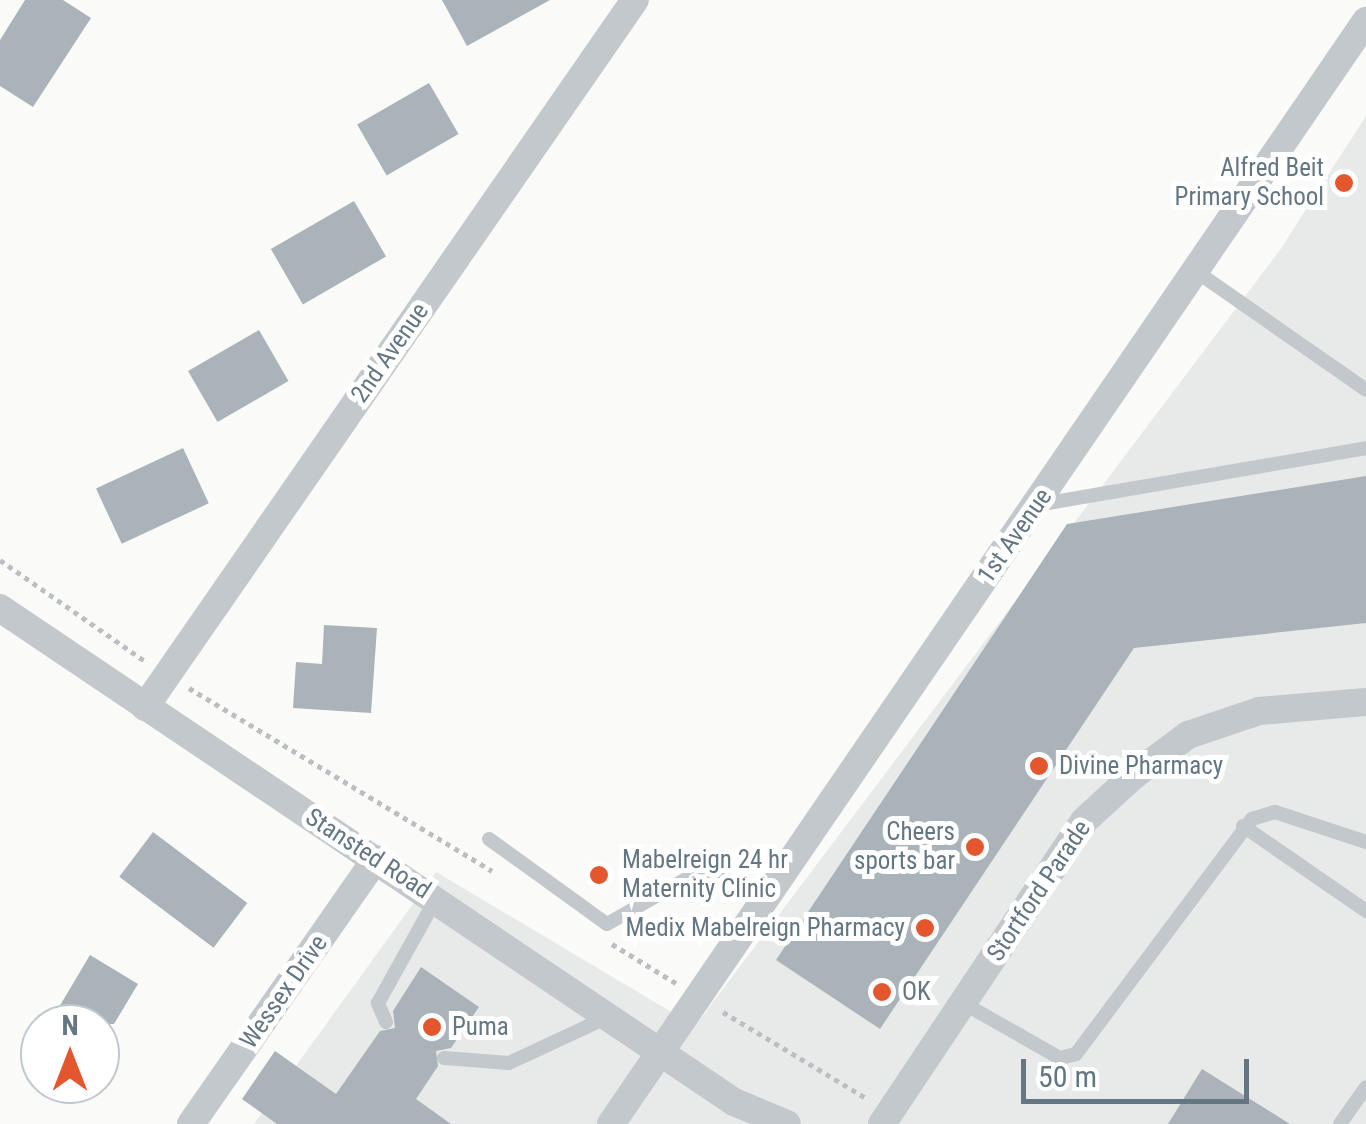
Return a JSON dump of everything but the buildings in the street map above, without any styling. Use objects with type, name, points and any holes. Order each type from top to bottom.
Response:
[{"type":"street","name":"2nd Avenue","points":[[145,707],[634,0]]},
{"type":"street","name":"1st Avenue","points":[[611,1124],[1366,21]]},
{"type":"street","name":"Stansted Road","points":[[0,608],[662,1050],[738,1113],[787,1124]]},
{"type":"street","name":"Stortford Parade","points":[[886,1118],[1084,821],[1133,776],[1188,735],[1259,711],[1366,702]]},
{"type":"street","name":"Wessex Drive","points":[[191,1124],[376,859]]},
{"type":"lane","points":[[1196,272],[1366,390]]},
{"type":"lane","points":[[1036,506],[1366,448]]},
{"type":"lane","points":[[963,1003],[1060,1058],[1076,1054],[1243,826],[1275,812],[1366,842]]},
{"type":"lane","points":[[1243,826],[1366,911]]},
{"type":"lane","points":[[489,839],[607,924],[702,870],[770,892]]},
{"type":"lane","points":[[386,1022],[378,1003],[437,898]]},
{"type":"lane","points":[[444,1058],[509,1063],[611,1016]]},
{"type":"lane","points":[[1340,1124],[1366,1088]]},
{"type":"path","points":[[0,560],[167,674],[503,878]]},
{"type":"path","points":[[604,939],[688,990]]},
{"type":"path","points":[[705,1000],[886,1118]]},
{"type":"shaded area","points":[[1366,116],[1366,1124],[254,1124],[436,872],[695,1026],[1280,250]]},
{"type":"place","name":"Alfred Beit Primary School","points":[[1344,183]]},
{"type":"place","name":"Divine Pharmacy","points":[[1039,766]]},
{"type":"place","name":"Cheers sports bar","points":[[975,847]]},
{"type":"place","name":"Mabelreign 24 hr Maternity Clinic","points":[[599,875]]},
{"type":"place","name":"Medix Mabelreign Pharmacy","points":[[925,928]]},
{"type":"place","name":"OK","points":[[882,992]]},
{"type":"place","name":"Puma","points":[[432,1027]]}]
